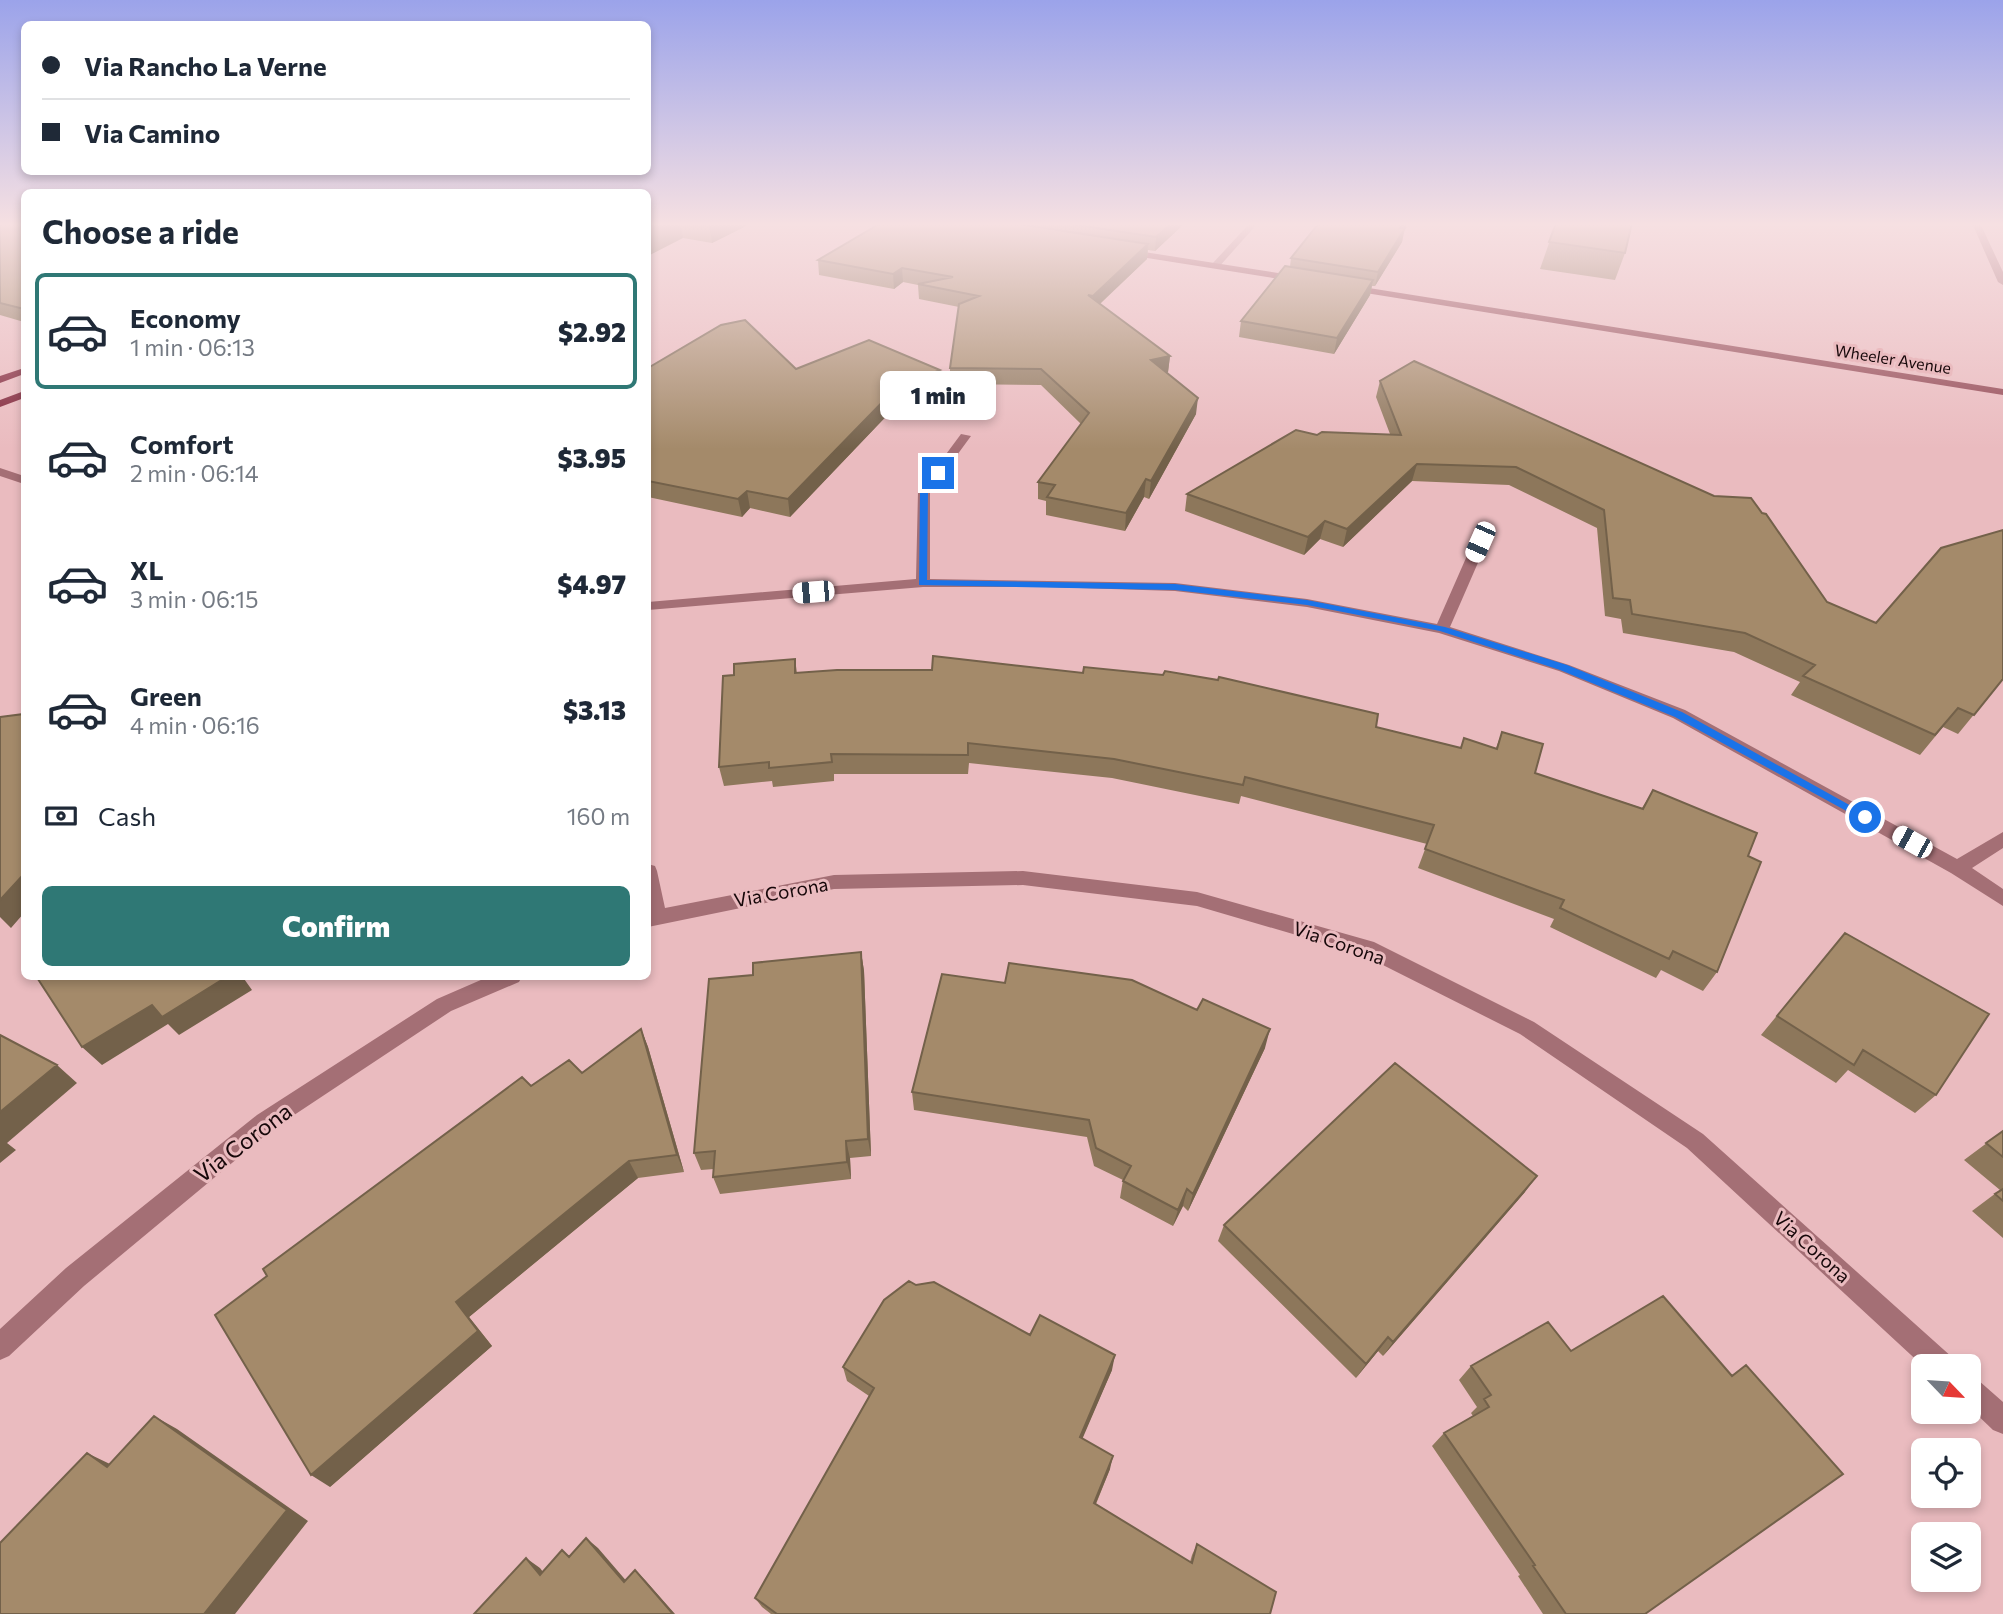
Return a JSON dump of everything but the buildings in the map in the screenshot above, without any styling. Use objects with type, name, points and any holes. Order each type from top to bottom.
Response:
[{"type":"main road","name":"Wheeler Avenue","points":[[1415,298],[2003,392]]},
{"type":"main road","points":[[0,380],[21,371]]},
{"type":"main road","points":[[0,404],[21,395]]},
{"type":"street","points":[[923,583],[924,492],[965,436]]},
{"type":"street","points":[[0,472],[21,479]]},
{"type":"street","points":[[1442,629],[1480,542]]},
{"type":"street","points":[[651,606],[923,583],[1175,587],[1307,603],[1442,629],[1564,668],[1679,714],[1958,868],[2003,899]]},
{"type":"street","points":[[1958,868],[2003,839]]},
{"type":"street","name":"Via Corona","points":[[652,917],[834,881],[1023,878],[1197,899],[1367,948],[1527,1028],[1695,1140],[1930,1354]]},
{"type":"street","name":"Via Corona","points":[[0,1347],[75,1277],[265,1122],[444,1005],[503,980]]},
{"type":"street","points":[[1981,1400],[2003,1420]]},
{"type":"route","points":[[938,473],[924,492],[923,583],[1175,587],[1307,603],[1442,629],[1564,668],[1679,714],[1865,817]]}]
